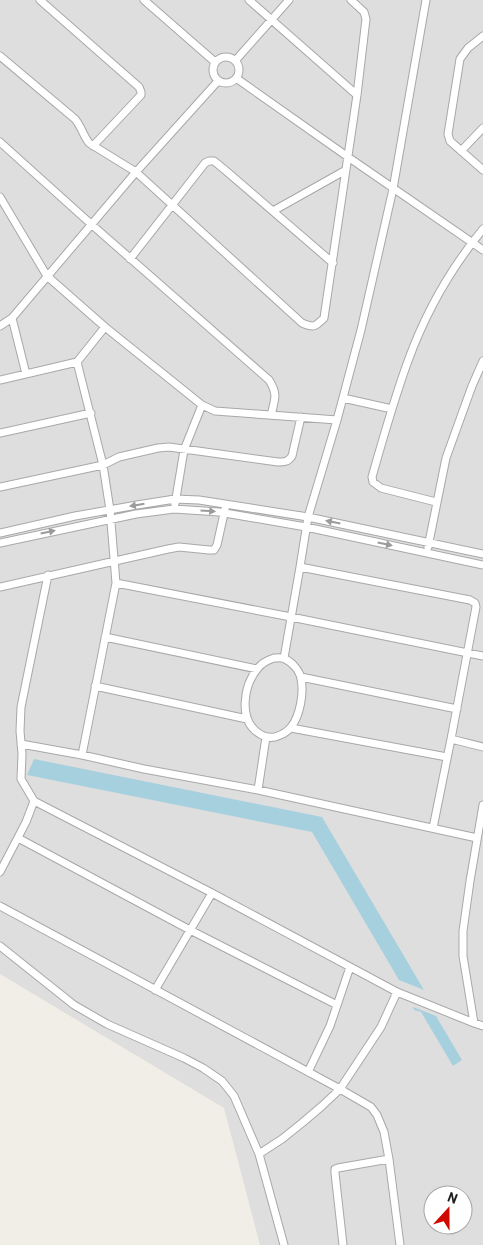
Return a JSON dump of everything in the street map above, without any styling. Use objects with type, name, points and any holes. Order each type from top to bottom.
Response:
[{"type":"street","points":[[40,0],[142,92],[93,146]]},
{"type":"street","points":[[144,0],[215,62]]},
{"type":"street","points":[[249,0],[357,95]]},
{"type":"street","points":[[235,61],[289,0]]},
{"type":"street","points":[[0,56],[75,119],[89,143],[136,172],[302,323],[310,327],[317,325],[324,318],[357,95],[366,18],[364,12],[351,0]]},
{"type":"street","points":[[284,658],[308,517],[361,330],[393,188],[426,0]]},
{"type":"street","points":[[483,36],[468,48],[460,59],[448,134],[450,140],[483,170]]},
{"type":"street","points":[[222,57],[231,58],[235,61],[238,67],[236,78],[230,82],[222,82],[215,78],[213,70],[215,62],[222,57]]},
{"type":"street","points":[[236,78],[483,250]]},
{"type":"street","points":[[0,326],[12,318],[136,172],[218,80]]},
{"type":"street","points":[[461,151],[483,128]]},
{"type":"street","points":[[0,142],[269,380],[275,389],[271,415]]},
{"type":"street","points":[[130,259],[205,163],[214,161],[333,263]]},
{"type":"street","points":[[273,211],[346,170]]},
{"type":"street","points":[[0,197],[47,276],[105,327],[202,405],[215,411],[337,420]]},
{"type":"street","points":[[436,502],[381,488],[373,482],[372,477],[408,360],[426,318],[448,278],[483,229]]},
{"type":"street","points":[[12,318],[26,374]]},
{"type":"street","points":[[0,380],[77,362],[105,327]]},
{"type":"street","points":[[427,553],[446,458],[483,361]]},
{"type":"street","points":[[77,362],[103,465],[111,519],[116,583],[94,686],[82,755]]},
{"type":"street","points":[[343,398],[392,409]]},
{"type":"street","points":[[174,509],[184,450],[202,405]]},
{"type":"street","points":[[0,433],[90,413]]},
{"type":"street","points":[[0,487],[103,465],[119,457],[169,447],[285,462],[292,456],[301,417]]},
{"type":"street","points":[[0,533],[75,516],[175,499],[199,500],[308,517],[483,554]]},
{"type":"street","points":[[0,587],[179,547],[214,550],[217,545],[225,504]]},
{"type":"street","points":[[0,543],[136,514],[174,509],[224,513],[306,526],[483,564]]},
{"type":"street","points":[[22,528],[25,537]]},
{"type":"street","points":[[369,540],[372,530]]},
{"type":"street","points":[[300,567],[470,600],[475,603],[476,607],[468,653],[433,828]]},
{"type":"street","points":[[48,576],[21,707],[21,779],[34,801],[397,992],[483,1026]]},
{"type":"street","points":[[116,583],[291,616],[483,656]]},
{"type":"street","points":[[104,637],[258,669]]},
{"type":"street","points":[[284,658],[293,665],[301,678],[301,704],[291,728],[283,734],[266,737],[259,734],[247,719],[245,702],[247,689],[258,669],[267,660],[284,658]]},
{"type":"street","points":[[301,678],[457,709]]},
{"type":"street","points":[[94,686],[247,719]]},
{"type":"street","points":[[291,728],[447,757]]},
{"type":"street","points":[[258,790],[266,737]]},
{"type":"street","points":[[451,739],[483,747]]},
{"type":"street","points":[[21,744],[258,790],[477,838]]},
{"type":"street","points":[[0,872],[3,859],[18,838],[34,801]]},
{"type":"street","points":[[474,1023],[463,956],[463,931],[483,805]]},
{"type":"street","points":[[18,838],[190,930],[337,1005]]},
{"type":"street","points":[[156,990],[212,893]]},
{"type":"street","points":[[0,906],[372,1107],[384,1132],[400,1245]]},
{"type":"street","points":[[0,946],[82,1010],[107,1024],[204,1068],[222,1081],[234,1096],[259,1154],[284,1245]]},
{"type":"street","points":[[308,1072],[330,1026],[350,967]]},
{"type":"street","points":[[259,1154],[302,1123],[340,1089],[381,1027],[397,992]]},
{"type":"street","points":[[343,1245],[335,1169],[389,1159]]},
{"type":"shaded area","points":[[0,0],[483,0],[483,1245],[260,1245],[224,1108],[0,974]]},
{"type":"water","points":[[34,759],[322,817],[424,990],[399,980],[312,832],[27,775]]},
{"type":"water","points":[[413,1007],[436,1016],[462,1060],[453,1066],[421,1012],[414,1010]]}]
